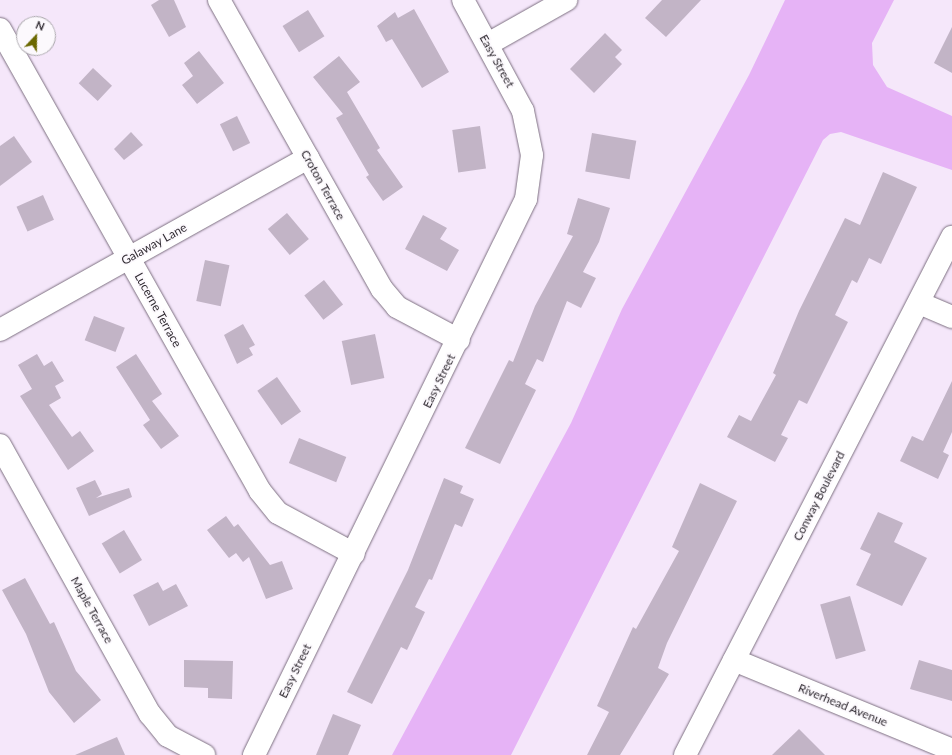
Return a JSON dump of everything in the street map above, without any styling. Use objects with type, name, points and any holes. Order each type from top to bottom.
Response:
[{"type":"street","name":"Croton Terrace","points":[[219,0],[382,289],[396,307],[459,340]]},
{"type":"street","name":"Easy Street","points":[[254,755],[518,221],[530,178],[531,148],[523,111],[463,0]]},
{"type":"street","points":[[488,44],[566,0]]},
{"type":"street","name":"Lucerne Terrace","points":[[0,29],[260,491],[278,513],[354,554]]},
{"type":"street","name":"Galaway Lane","points":[[0,330],[308,158]]},
{"type":"street","name":"Conway Boulevard","points":[[685,755],[920,303],[952,237]]},
{"type":"street","points":[[920,303],[952,317]]},
{"type":"street","name":"Maple Terrace","points":[[0,445],[150,714],[168,736],[204,755]]},
{"type":"street","name":"Riverhead Avenue","points":[[734,660],[952,750]]},
{"type":"shaded area","points":[[785,0],[894,0],[872,43],[873,65],[887,87],[952,116],[952,170],[841,132],[830,134],[823,140],[511,755],[392,755],[571,423],[622,309],[749,75]]},
{"type":"building","points":[[159,0],[174,0],[186,27],[169,37],[151,5]]},
{"type":"building","points":[[662,0],[701,0],[666,37],[645,18]]},
{"type":"building","points":[[414,9],[449,72],[422,88],[392,39],[386,42],[377,26],[395,12],[398,18]]},
{"type":"building","points":[[308,10],[324,36],[299,52],[283,26]]},
{"type":"building","points":[[952,27],[952,73],[934,63]]},
{"type":"building","points":[[605,33],[622,50],[615,57],[622,64],[594,93],[570,69]]},
{"type":"building","points":[[199,51],[224,83],[197,104],[182,85],[193,76],[184,63]]},
{"type":"building","points":[[339,56],[360,82],[347,92],[380,148],[377,150],[403,187],[383,201],[366,177],[369,175],[336,118],[343,114],[313,77]]},
{"type":"building","points":[[93,68],[112,86],[98,101],[79,83]]},
{"type":"building","points":[[237,116],[250,143],[233,151],[220,124]]},
{"type":"building","points":[[480,126],[486,169],[458,172],[452,130]]},
{"type":"building","points":[[131,132],[143,145],[124,160],[114,149]]},
{"type":"building","points":[[592,133],[636,141],[630,179],[585,171]]},
{"type":"building","points":[[14,136],[32,162],[0,186],[0,146]]},
{"type":"building","points":[[883,172],[917,187],[881,264],[869,258],[857,283],[852,280],[835,315],[848,322],[807,404],[799,400],[781,435],[788,438],[775,462],[727,437],[739,415],[751,421],[776,375],[773,373],[799,311],[845,218],[860,225]]},
{"type":"building","points":[[43,195],[54,220],[27,231],[17,207]]},
{"type":"building","points":[[578,198],[610,208],[599,242],[583,272],[596,278],[581,308],[567,301],[543,362],[537,359],[525,384],[536,390],[500,464],[465,448],[509,360],[513,362],[535,306],[573,236],[567,234]]},
{"type":"building","points":[[287,213],[309,239],[290,255],[268,229]]},
{"type":"building","points":[[423,215],[447,228],[440,239],[459,250],[447,271],[405,249]]},
{"type":"building","points":[[205,260],[229,265],[221,306],[196,301]]},
{"type":"building","points":[[324,280],[343,304],[323,320],[304,295]]},
{"type":"building","points":[[94,316],[125,328],[115,352],[85,340]]},
{"type":"building","points":[[243,324],[255,345],[249,348],[253,355],[237,364],[224,335]]},
{"type":"building","points":[[375,334],[384,378],[351,385],[342,341]]},
{"type":"building","points":[[37,354],[44,366],[52,361],[64,381],[55,386],[61,398],[49,405],[72,437],[80,431],[94,451],[68,470],[20,396],[32,389],[18,365]]},
{"type":"building","points":[[136,354],[162,394],[152,401],[179,436],[161,449],[143,425],[150,420],[116,367]]},
{"type":"building","points":[[277,377],[301,411],[281,425],[257,391]]},
{"type":"building","points":[[952,381],[952,432],[943,452],[949,455],[938,479],[900,461],[912,436],[923,441]]},
{"type":"building","points":[[299,438],[346,457],[336,482],[289,463]]},
{"type":"building","points":[[444,478],[463,486],[460,493],[474,499],[462,527],[455,524],[432,580],[429,579],[415,607],[425,612],[407,650],[401,647],[372,704],[347,692],[408,570]]},
{"type":"building","points":[[95,480],[102,494],[96,498],[129,488],[132,497],[89,516],[76,488]]},
{"type":"building","points":[[700,483],[737,501],[667,643],[658,668],[669,674],[620,755],[587,755],[609,712],[597,706],[633,627],[636,629],[679,551],[672,547]]},
{"type":"building","points":[[878,512],[903,523],[894,542],[927,558],[902,606],[856,585],[871,554],[860,549]]},
{"type":"building","points":[[226,516],[234,527],[238,524],[270,565],[282,561],[293,589],[266,599],[249,557],[243,562],[236,553],[229,558],[207,530]]},
{"type":"building","points":[[124,530],[142,560],[120,573],[102,543]]},
{"type":"building","points":[[25,578],[50,624],[54,622],[76,671],[101,700],[74,723],[49,692],[26,634],[2,590]]},
{"type":"building","points":[[158,582],[163,591],[176,584],[188,606],[149,626],[133,595]]},
{"type":"building","points":[[850,596],[866,651],[836,659],[820,605]]},
{"type":"building","points":[[184,660],[233,661],[232,699],[208,698],[208,688],[184,687]]},
{"type":"building","points":[[919,660],[952,670],[952,701],[910,689]]},
{"type":"building","points":[[333,714],[361,725],[348,755],[316,755]]},
{"type":"building","points":[[799,729],[825,755],[772,755]]},
{"type":"building","points":[[117,737],[125,755],[75,755]]}]
